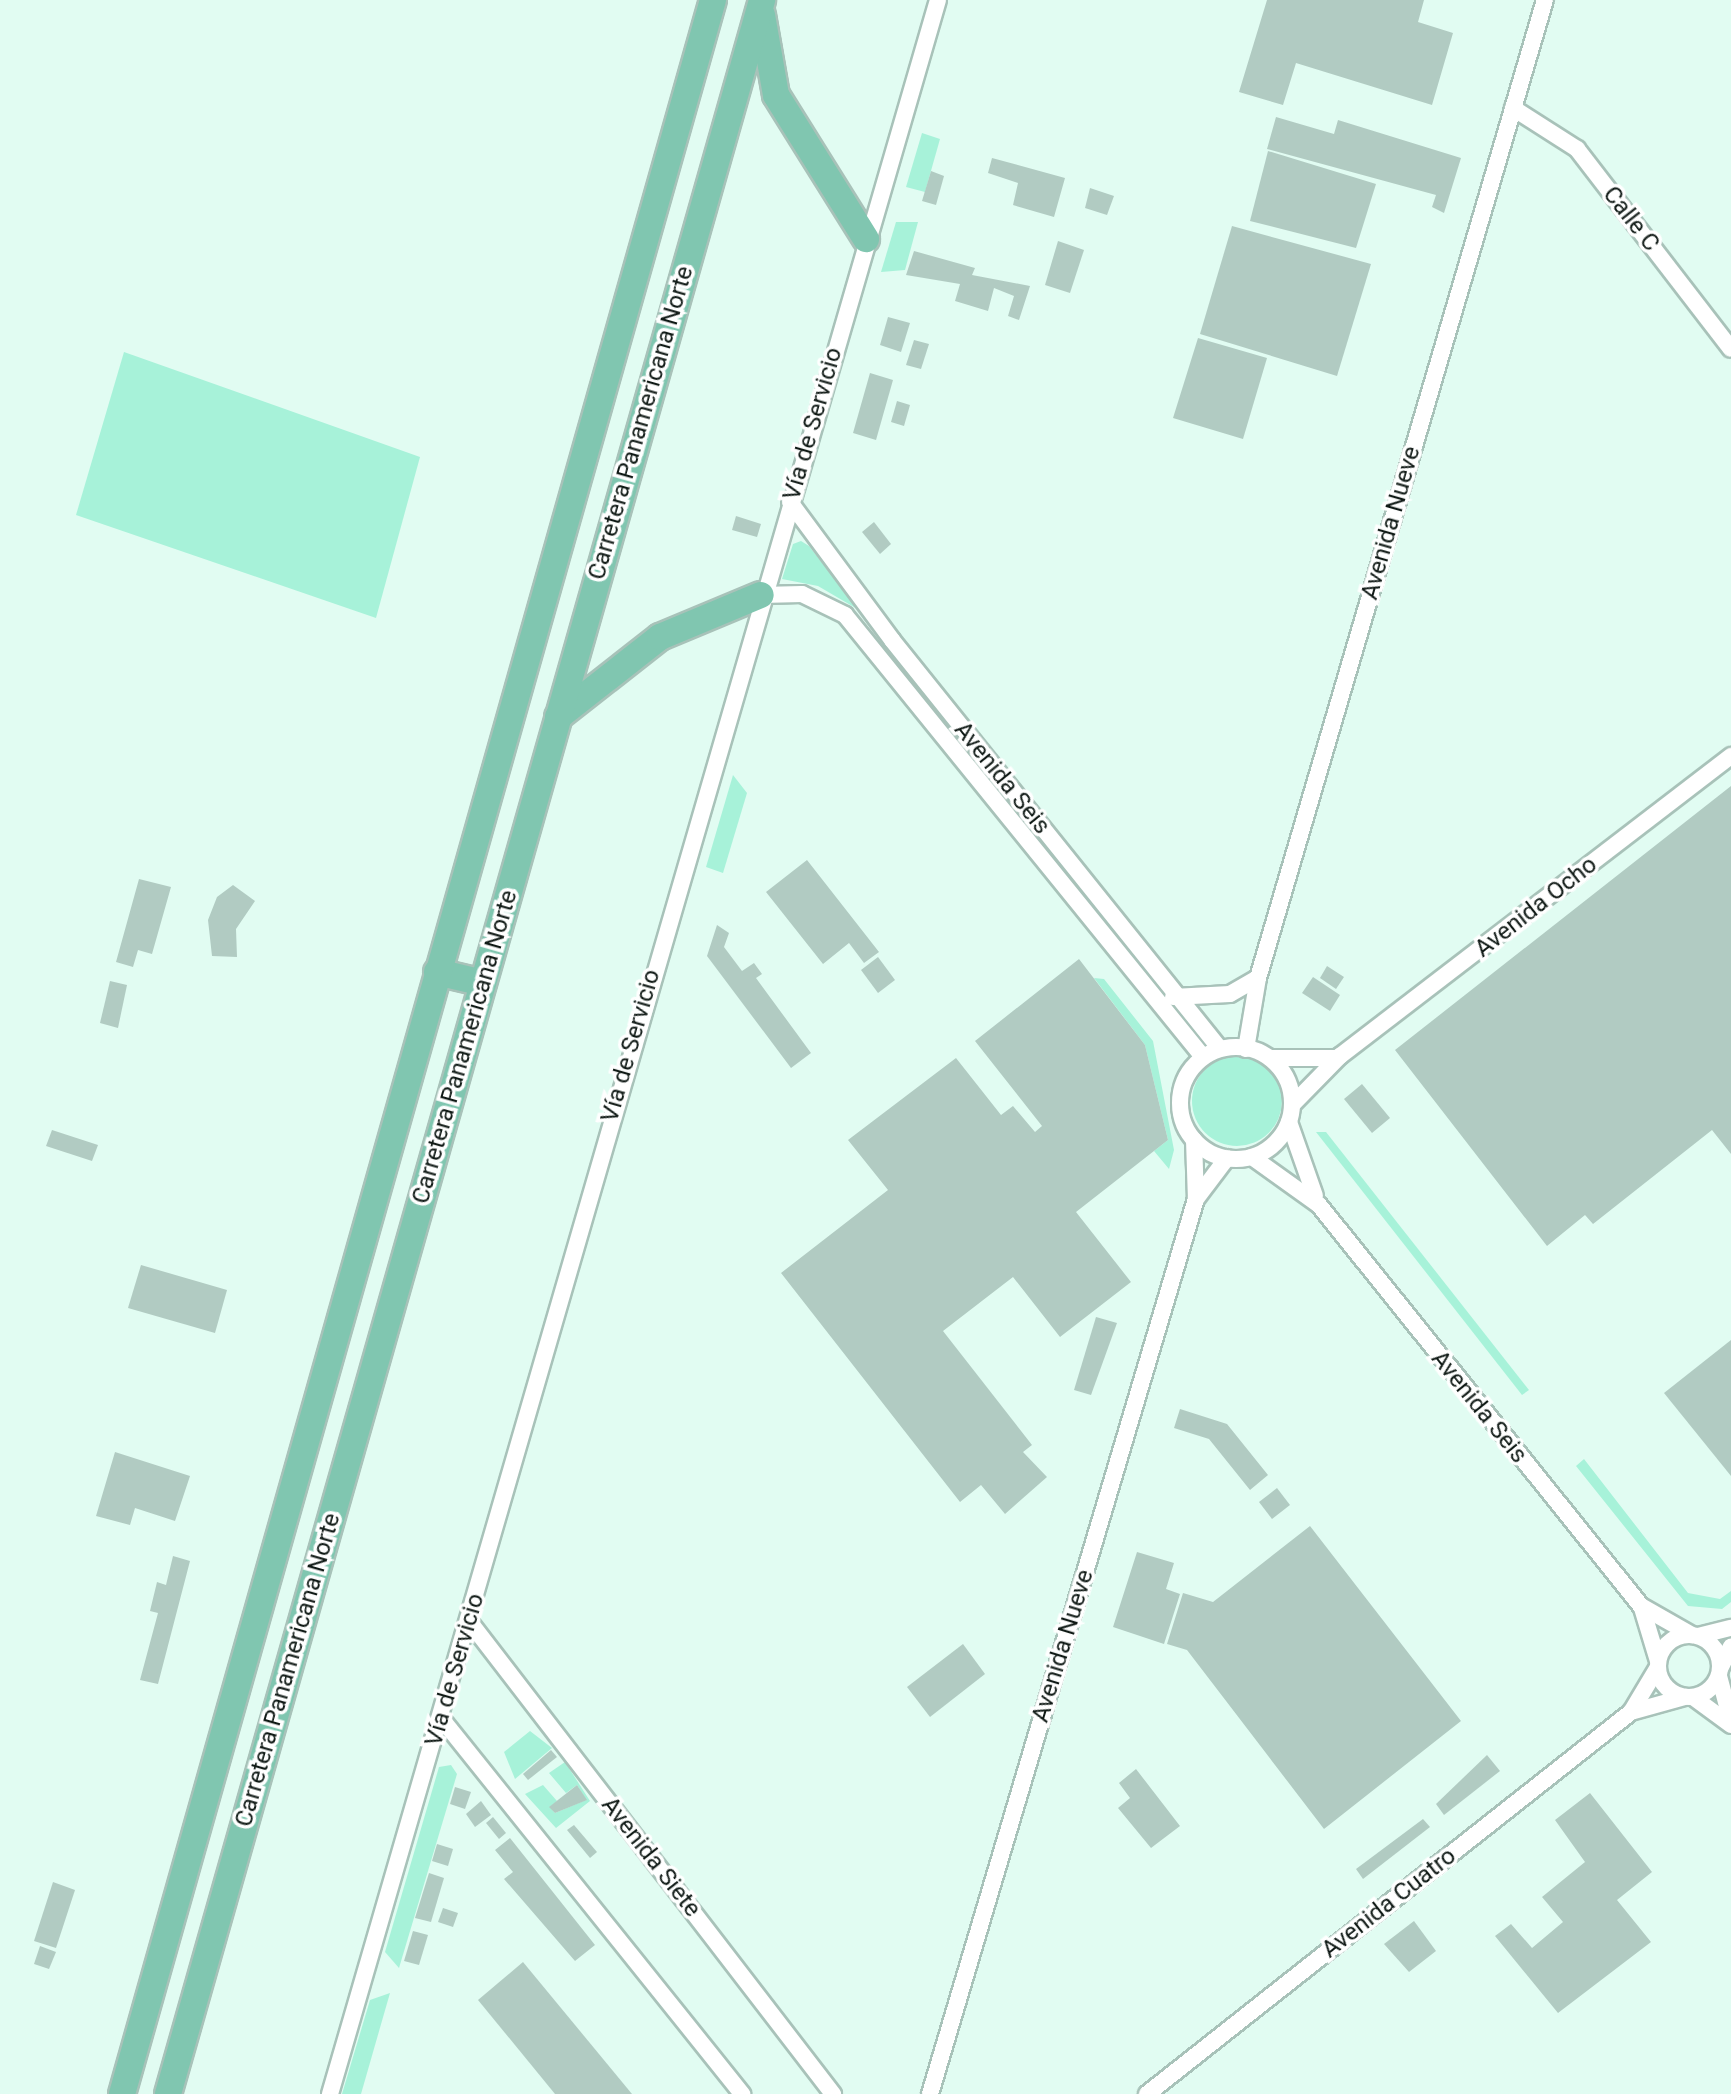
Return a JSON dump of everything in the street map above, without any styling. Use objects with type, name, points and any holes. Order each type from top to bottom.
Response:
[{"type":"highway","name":"Carretera Panamericana Norte","points":[[122,2094],[713,0]]},
{"type":"highway","name":"Carretera Panamericana Norte","points":[[168,2094],[761,3]]},
{"type":"highway","points":[[761,3],[776,95],[866,239]]},
{"type":"highway","points":[[558,717],[660,637],[761,595]]},
{"type":"highway","points":[[437,972],[483,983]]},
{"type":"street","name":"Vía de Servicio","points":[[330,2094],[469,1621],[761,595],[938,0]]},
{"type":"street","name":"Avenida Nueve","points":[[1246,1049],[1258,978],[1545,0]]},
{"type":"street","name":"Calle C","points":[[1513,108],[1577,149],[1731,349]]},
{"type":"street","name":"Avenida Seis","points":[[790,502],[1220,1049]]},
{"type":"street","name":"Avenida Seis","points":[[761,595],[802,594],[845,615],[1203,1057]]},
{"type":"street","name":"Avenida Ocho","points":[[1292,1105],[1340,1056],[1731,756]]},
{"type":"street","points":[[1154,994],[1178,997],[1230,994],[1258,978]]},
{"type":"street","points":[[1270,1058],[1292,1105],[1289,1122],[1252,1157],[1227,1158],[1194,1140],[1179,1101],[1203,1057],[1220,1049],[1246,1049],[1270,1058],[1340,1056]]},
{"type":"street","name":"Avenida Seis","points":[[1289,1122],[1319,1205]]},
{"type":"street","name":"Avenida Nueve","points":[[932,2088],[1196,1199],[1194,1140]]},
{"type":"street","name":"Avenida Seis","points":[[1252,1157],[1319,1205],[1641,1606]]},
{"type":"street","name":"Avenida Nueve","points":[[1196,1199],[1227,1158]]},
{"type":"street","points":[[1641,1606],[1715,1648],[1731,1723]]},
{"type":"street","points":[[1641,1606],[1667,1689],[1689,1697],[1731,1723]]},
{"type":"street","name":"Avenida Siete","points":[[469,1621],[833,2094]]},
{"type":"street","points":[[1658,1664],[1668,1642],[1731,1628]]},
{"type":"street","points":[[1689,1697],[1719,1672],[1731,1646]]},
{"type":"street","name":"Avenida Cuatro","points":[[1147,2094],[1631,1712],[1658,1664]]},
{"type":"street","name":"Avenida Cuatro","points":[[1631,1712],[1689,1697]]},
{"type":"street","points":[[441,1718],[742,2094]]},
{"type":"street","points":[[916,2094],[932,2088]]},
{"type":"green space","points":[[922,133],[940,139],[925,192],[906,187]]},
{"type":"green space","points":[[896,222],[918,222],[905,270],[881,272]]},
{"type":"green space","points":[[124,352],[420,457],[376,618],[76,515]]},
{"type":"green space","points":[[801,541],[809,546],[859,610],[818,586],[782,579],[793,544]]},
{"type":"green space","points":[[733,775],[747,793],[723,873],[706,867]]},
{"type":"green space","points":[[1094,978],[1104,979],[1153,1041],[1174,1150],[1169,1169],[1154,1151],[1168,1140],[1145,1045]]},
{"type":"green space","points":[[1237,1056],[1254,1059],[1269,1069],[1279,1084],[1282,1101],[1279,1118],[1269,1133],[1254,1143],[1237,1146],[1220,1143],[1205,1133],[1195,1118],[1192,1101],[1195,1084],[1205,1069],[1220,1059]]},
{"type":"green space","points":[[1316,1132],[1326,1132],[1529,1390],[1522,1395]]},
{"type":"green space","points":[[1584,1459],[1688,1593],[1720,1599],[1731,1591],[1731,1602],[1722,1609],[1688,1606],[1576,1466]]},
{"type":"green space","points":[[530,1731],[552,1748],[515,1779],[504,1752]]},
{"type":"green space","points":[[565,1762],[590,1801],[556,1828],[525,1794],[543,1785],[557,1801],[550,1807],[555,1813],[586,1800],[577,1785],[566,1793],[549,1773]]},
{"type":"green space","points":[[451,1765],[457,1774],[399,1968],[385,1952],[439,1767]]},
{"type":"green space","points":[[390,1993],[361,2094],[342,2094],[370,2000]]},
{"type":"building","points":[[1267,0],[1424,0],[1418,22],[1453,33],[1432,105],[1296,63],[1283,105],[1239,92]]},
{"type":"building","points":[[1276,117],[1334,134],[1338,120],[1461,158],[1444,213],[1432,207],[1436,195],[1267,149]]},
{"type":"building","points":[[1268,151],[1376,184],[1356,248],[1250,221]]},
{"type":"building","points":[[992,158],[1065,178],[1054,217],[1013,205],[1018,183],[988,173]]},
{"type":"building","points":[[931,171],[944,176],[936,205],[922,201]]},
{"type":"building","points":[[1090,188],[1114,196],[1107,215],[1085,208]]},
{"type":"building","points":[[1232,226],[1371,264],[1337,376],[1200,334]]},
{"type":"building","points":[[1058,241],[1084,250],[1070,293],[1045,285]]},
{"type":"building","points":[[914,251],[975,268],[972,275],[1030,286],[1019,320],[1008,316],[1014,296],[994,288],[988,311],[955,301],[960,284],[906,275]]},
{"type":"building","points":[[888,317],[910,323],[901,352],[880,345]]},
{"type":"building","points":[[1198,338],[1267,358],[1243,439],[1173,418]]},
{"type":"building","points":[[914,340],[929,344],[921,369],[906,365]]},
{"type":"building","points":[[870,373],[893,380],[876,440],[853,433]]},
{"type":"building","points":[[897,401],[910,405],[904,426],[891,422]]},
{"type":"building","points":[[736,516],[761,524],[757,537],[732,530]]},
{"type":"building","points":[[874,522],[891,544],[880,554],[862,532]]},
{"type":"building","points":[[1731,786],[1731,1154],[1712,1130],[1593,1224],[1585,1215],[1547,1246],[1395,1050]]},
{"type":"building","points":[[807,860],[879,952],[864,963],[849,943],[823,964],[766,892]]},
{"type":"building","points":[[139,879],[171,887],[152,954],[138,950],[133,967],[116,962]]},
{"type":"building","points":[[233,885],[255,901],[236,929],[237,957],[212,956],[208,920],[217,897]]},
{"type":"building","points":[[717,925],[729,933],[724,947],[742,971],[754,963],[762,974],[756,978],[811,1053],[791,1068],[707,956]]},
{"type":"building","points":[[878,957],[895,980],[878,993],[861,970]]},
{"type":"building","points":[[1079,959],[1145,1045],[1168,1140],[1076,1212],[1131,1282],[1060,1337],[1013,1277],[943,1331],[1032,1445],[1023,1452],[1047,1477],[1005,1514],[981,1485],[960,1502],[781,1273],[888,1190],[848,1140],[956,1058],[1001,1115],[1013,1106],[1035,1132],[1042,1126],[975,1041]]},
{"type":"building","points":[[1327,966],[1344,977],[1336,989],[1320,978]]},
{"type":"building","points":[[1313,977],[1340,995],[1330,1011],[1302,993]]},
{"type":"building","points":[[110,981],[127,985],[118,1028],[100,1023]]},
{"type":"building","points":[[1362,1084],[1390,1118],[1372,1133],[1344,1099]]},
{"type":"building","points":[[52,1130],[98,1145],[92,1161],[46,1146]]},
{"type":"building","points":[[141,1265],[227,1290],[215,1333],[128,1308]]},
{"type":"building","points":[[1096,1317],[1117,1323],[1091,1395],[1074,1390]]},
{"type":"building","points":[[1731,1340],[1731,1476],[1664,1393]]},
{"type":"building","points":[[1180,1409],[1227,1424],[1268,1475],[1250,1490],[1209,1439],[1174,1428]]},
{"type":"building","points":[[115,1452],[190,1476],[175,1521],[135,1508],[130,1525],[96,1516]]},
{"type":"building","points":[[1277,1488],[1290,1505],[1272,1519],[1259,1502]]},
{"type":"building","points":[[1310,1526],[1461,1721],[1324,1829],[1187,1650],[1167,1644],[1183,1593],[1213,1602]]},
{"type":"building","points":[[1137,1552],[1174,1563],[1166,1589],[1180,1594],[1164,1644],[1113,1627]]},
{"type":"building","points":[[173,1556],[190,1561],[158,1684],[140,1680],[158,1613],[150,1611],[157,1582],[166,1585]]},
{"type":"building","points":[[963,1644],[985,1674],[930,1717],[907,1687]]},
{"type":"building","points":[[551,1750],[557,1757],[528,1780],[523,1774]]},
{"type":"building","points":[[1487,1755],[1500,1771],[1444,1815],[1436,1804]]},
{"type":"building","points":[[1136,1769],[1180,1826],[1151,1848],[1118,1808],[1130,1798],[1119,1783]]},
{"type":"building","points":[[577,1785],[587,1800],[555,1813],[549,1807]]},
{"type":"building","points":[[455,1787],[471,1792],[465,1809],[450,1804]]},
{"type":"building","points":[[1590,1793],[1652,1872],[1617,1900],[1651,1942],[1558,2013],[1495,1936],[1511,1924],[1532,1948],[1563,1922],[1542,1897],[1585,1862],[1555,1820]]},
{"type":"building","points":[[481,1801],[491,1815],[475,1827],[466,1814]]},
{"type":"building","points":[[493,1817],[506,1833],[499,1839],[486,1823]]},
{"type":"building","points":[[1423,1819],[1430,1827],[1363,1879],[1356,1869]]},
{"type":"building","points":[[574,1825],[597,1852],[590,1858],[567,1830]]},
{"type":"building","points":[[510,1838],[595,1945],[575,1961],[504,1879],[513,1872],[495,1850]]},
{"type":"building","points":[[437,1844],[453,1849],[448,1866],[432,1861]]},
{"type":"building","points":[[429,1873],[444,1878],[431,1922],[415,1918]]},
{"type":"building","points":[[53,1882],[75,1890],[56,1948],[34,1941]]},
{"type":"building","points":[[443,1908],[458,1913],[453,1927],[438,1922]]},
{"type":"building","points":[[1414,1921],[1436,1951],[1409,1972],[1384,1944]]},
{"type":"building","points":[[413,1931],[428,1935],[419,1965],[404,1961]]},
{"type":"building","points":[[40,1946],[56,1952],[49,1969],[34,1964]]},
{"type":"building","points":[[523,1962],[632,2094],[555,2094],[478,2000]]}]
